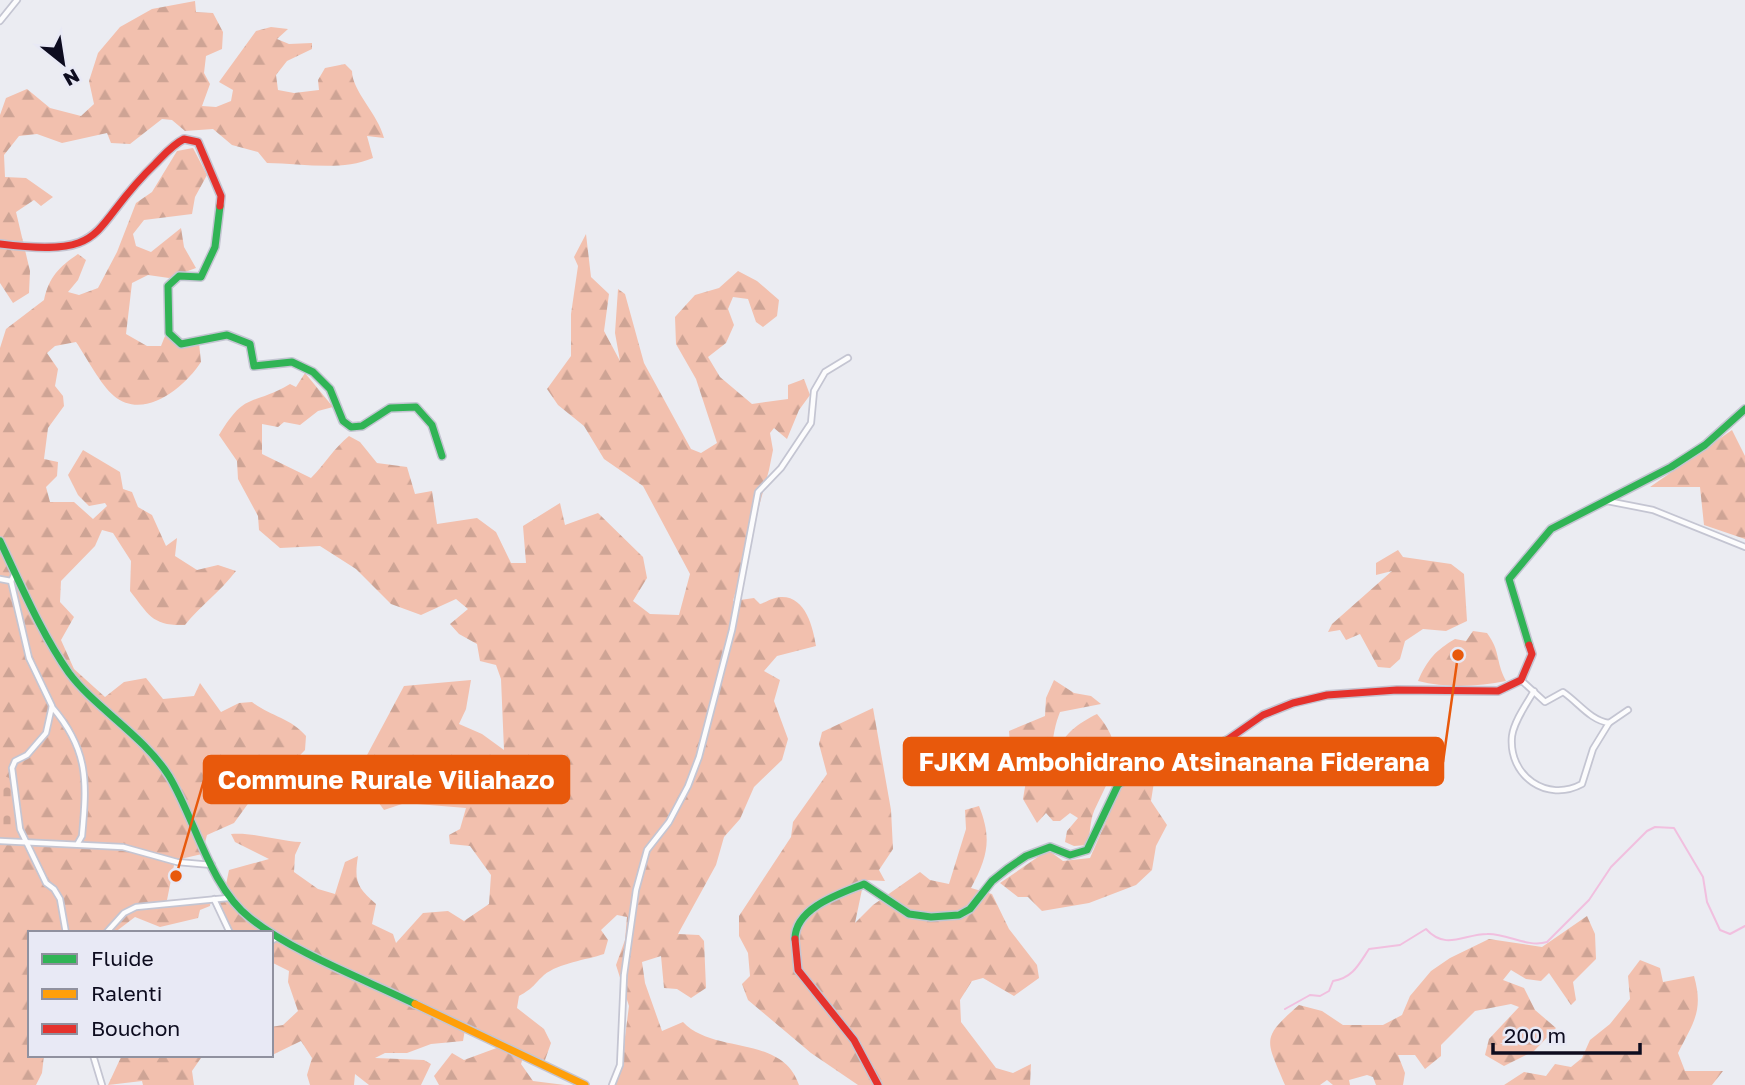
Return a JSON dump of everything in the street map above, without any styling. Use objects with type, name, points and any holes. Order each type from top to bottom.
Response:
[{"type":"street","points":[[0,21],[17,0]]},
{"type":"street","points":[[0,244],[47,250],[83,244],[96,235],[146,173],[176,143],[184,139],[198,142],[220,191],[216,239],[209,265],[201,277],[179,276],[168,286],[169,333],[172,338],[181,344],[233,336],[250,344],[254,366],[286,361],[313,371],[324,379],[338,401],[343,421],[351,427],[362,426],[390,408],[416,407],[432,425],[442,456]]},
{"type":"street","points":[[612,1085],[620,1065],[624,975],[636,890],[648,850],[669,822],[688,786],[699,757],[732,630],[758,492],[780,468],[811,423],[814,391],[825,372],[848,358]]},
{"type":"street","points":[[878,1085],[854,1040],[798,970],[795,930],[804,915],[864,884],[909,914],[931,917],[959,915],[970,909],[992,881],[1026,856],[1050,846],[1070,855],[1087,850],[1118,785],[1136,771],[1197,755],[1229,739],[1264,715],[1327,695],[1397,690],[1499,691],[1521,680],[1532,654],[1508,579],[1551,529],[1694,452],[1745,409]]},
{"type":"street","points":[[1606,501],[1653,510],[1745,547]]},
{"type":"street","points":[[0,541],[13,577],[29,658],[52,706],[72,732],[85,771],[82,836],[78,843]]},
{"type":"street","points":[[0,579],[13,577]]},
{"type":"street","points":[[13,577],[70,674],[126,727],[168,775],[229,898],[265,931]]},
{"type":"street","points":[[1521,680],[1545,702],[1563,692],[1578,702],[1595,720],[1609,723]]},
{"type":"street","points":[[1534,691],[1512,735],[1515,760],[1521,772],[1542,789],[1560,790],[1582,784],[1593,749],[1609,723],[1628,709]]},
{"type":"street","points":[[52,706],[46,733],[27,755],[15,761],[12,768],[20,829],[46,883],[60,899],[66,931]]},
{"type":"street","points":[[0,841],[123,847],[177,862],[213,865]]},
{"type":"street","points":[[108,931],[124,913],[136,907],[229,898]]},
{"type":"street","points":[[214,899],[229,931]]},
{"type":"street","points":[[275,939],[585,1085]]},
{"type":"street","points":[[94,1057],[102,1085]]},
{"type":"green space","points":[[195,1],[196,12],[213,13],[223,32],[222,49],[206,56],[204,73],[210,84],[202,106],[216,107],[231,101],[233,90],[219,82],[256,31],[271,27],[288,29],[277,39],[289,44],[312,43],[312,49],[287,61],[276,75],[278,90],[294,93],[319,90],[318,80],[325,68],[345,64],[352,71],[356,87],[384,138],[367,136],[373,158],[334,166],[267,163],[258,152],[232,145],[213,129],[185,131],[172,120],[162,119],[130,144],[111,143],[107,133],[62,143],[37,134],[19,136],[4,155],[5,177],[26,178],[53,197],[41,206],[34,200],[16,212],[30,271],[29,293],[13,303],[0,283],[0,115],[6,98],[27,89],[50,108],[81,116],[94,104],[89,81],[98,53],[120,27],[152,9]]},
{"type":"green space","points":[[193,148],[207,175],[195,197],[192,214],[144,220],[133,234],[136,246],[151,252],[181,228],[184,247],[196,268],[169,278],[148,275],[132,283],[126,334],[147,346],[161,346],[165,336],[183,346],[199,343],[201,362],[185,381],[163,398],[138,405],[126,403],[109,391],[76,342],[55,346],[47,353],[58,369],[55,386],[63,396],[64,406],[48,428],[44,459],[58,462],[57,476],[46,487],[50,502],[74,502],[93,519],[107,506],[105,503],[89,506],[78,495],[68,475],[83,450],[120,472],[123,489],[132,492],[138,507],[152,515],[166,546],[177,538],[175,556],[197,570],[218,565],[236,571],[185,625],[158,621],[142,607],[130,591],[131,561],[113,533],[102,530],[95,546],[61,581],[60,602],[74,617],[61,640],[74,669],[105,697],[124,682],[146,678],[163,699],[194,696],[200,683],[221,712],[239,703],[252,702],[294,725],[306,736],[305,750],[271,785],[263,799],[250,801],[234,823],[207,835],[202,854],[172,861],[174,865],[167,900],[211,899],[210,906],[200,910],[198,918],[160,927],[135,917],[117,931],[28,931],[28,1057],[44,1057],[42,1073],[36,1085],[0,1085],[0,348],[6,329],[44,300],[56,273],[78,254],[86,260],[78,280],[68,292],[79,295],[98,288],[117,252],[136,203],[152,192],[177,151]]},
{"type":"green space","points":[[586,234],[591,277],[609,294],[604,331],[620,361],[615,333],[618,289],[625,294],[644,363],[691,449],[701,453],[717,443],[696,379],[676,344],[675,317],[695,295],[719,288],[738,271],[757,281],[779,300],[777,316],[763,327],[756,322],[748,299],[733,297],[728,309],[734,325],[726,343],[708,357],[720,377],[752,404],[788,399],[788,385],[804,379],[810,395],[799,410],[787,439],[774,428],[770,433],[773,450],[769,470],[733,601],[754,598],[760,604],[777,597],[790,598],[803,608],[807,615],[816,646],[777,656],[764,671],[780,680],[774,701],[788,739],[782,760],[754,787],[740,819],[724,837],[716,865],[678,934],[699,935],[704,941],[706,988],[691,998],[677,989],[664,988],[661,956],[642,962],[645,983],[662,1031],[683,1022],[712,1039],[763,1051],[778,1058],[790,1069],[799,1085],[615,1085],[622,1060],[629,1006],[616,965],[625,940],[627,917],[617,915],[601,930],[608,940],[604,954],[550,971],[519,996],[517,1008],[544,1029],[551,1043],[545,1060],[524,1054],[521,1064],[533,1081],[565,1085],[439,1085],[434,1076],[452,1053],[464,1060],[502,1046],[466,1024],[463,1041],[431,1044],[407,1053],[385,1053],[375,1058],[424,1060],[431,1064],[421,1085],[369,1085],[355,1074],[354,1085],[310,1085],[307,1075],[312,1058],[301,1041],[273,1055],[273,1027],[283,1025],[298,1011],[288,982],[289,971],[273,963],[273,931],[229,931],[218,903],[223,899],[229,870],[269,859],[235,842],[231,834],[301,842],[295,855],[294,872],[318,889],[335,894],[345,862],[358,856],[358,883],[376,904],[372,924],[393,934],[396,943],[423,913],[448,911],[464,921],[489,904],[491,875],[470,846],[450,844],[449,835],[460,829],[466,808],[405,803],[384,810],[367,787],[366,757],[404,686],[471,680],[466,709],[459,724],[482,734],[504,750],[501,679],[496,665],[480,661],[477,644],[459,634],[450,624],[468,609],[456,599],[421,615],[391,604],[356,569],[320,546],[280,548],[259,530],[258,516],[238,479],[237,461],[219,435],[243,405],[290,384],[296,387],[305,373],[333,407],[318,411],[300,425],[284,422],[278,427],[262,424],[262,454],[311,478],[349,436],[360,442],[377,463],[407,467],[415,494],[432,491],[437,524],[477,518],[496,532],[511,563],[526,563],[523,526],[560,503],[565,525],[598,513],[643,557],[647,578],[633,601],[650,614],[679,615],[690,574],[643,486],[604,459],[584,426],[558,405],[547,389],[571,356],[571,314],[578,266],[574,257]]},
{"type":"green space","points":[[1732,430],[1745,456],[1745,539],[1704,525],[1700,487],[1650,487]]},
{"type":"green space","points":[[1398,550],[1403,557],[1451,564],[1464,574],[1467,621],[1446,631],[1423,629],[1405,641],[1400,659],[1390,668],[1378,667],[1360,634],[1346,640],[1340,630],[1328,632],[1332,624],[1392,571],[1376,575],[1376,563]]},
{"type":"green space","points":[[1473,631],[1487,633],[1506,681],[1462,686],[1418,681],[1429,661],[1442,647],[1455,639],[1466,641]]},
{"type":"green space","points":[[1054,680],[1074,693],[1091,696],[1101,704],[1060,712],[1052,748],[1054,768],[1062,784],[1059,764],[1061,745],[1070,732],[1083,722],[1097,714],[1107,727],[1115,751],[1111,774],[1093,815],[1088,845],[1074,846],[1065,842],[1067,831],[1078,818],[1070,813],[1060,821],[1053,821],[1046,813],[1037,823],[1023,799],[1028,769],[1027,757],[1018,743],[1010,743],[1009,731],[1045,716],[1046,698]]},
{"type":"green space","points":[[873,708],[891,810],[893,849],[879,870],[885,881],[864,880],[855,923],[873,905],[920,872],[930,880],[949,884],[966,829],[965,810],[979,806],[987,838],[981,867],[971,888],[992,894],[1009,929],[1037,965],[1039,978],[1014,996],[983,978],[972,981],[960,1000],[961,1022],[996,1068],[1013,1073],[1031,1064],[1030,1085],[858,1085],[811,1053],[748,1000],[742,984],[750,976],[748,953],[739,936],[739,916],[791,837],[793,822],[827,774],[819,744],[822,732]]},
{"type":"green space","points":[[0,774],[9,778],[14,790],[16,831],[10,837],[0,839]]},
{"type":"green space","points":[[1137,774],[1154,782],[1151,801],[1167,825],[1156,846],[1152,870],[1136,885],[1089,903],[1042,911],[1028,897],[1018,897],[1000,883],[1048,850],[1063,861],[1090,858],[1120,789]]},
{"type":"green space","points":[[1587,916],[1595,934],[1596,959],[1573,982],[1576,1000],[1571,1005],[1549,973],[1541,981],[1526,979],[1511,970],[1503,980],[1524,988],[1535,1010],[1556,1028],[1534,1051],[1504,1066],[1485,1055],[1489,1039],[1519,1007],[1511,1004],[1475,1011],[1441,1045],[1441,1056],[1425,1069],[1415,1055],[1398,1055],[1405,1073],[1403,1085],[1376,1085],[1373,1077],[1367,1075],[1349,1080],[1350,1085],[1333,1085],[1327,1080],[1320,1085],[1285,1085],[1270,1040],[1278,1025],[1299,1005],[1322,1011],[1343,1025],[1383,1025],[1402,1015],[1410,996],[1431,971],[1450,958],[1489,939],[1542,947]]},
{"type":"green space","points":[[1640,960],[1660,968],[1663,982],[1694,976],[1697,1008],[1678,1053],[1685,1071],[1723,1071],[1712,1085],[1504,1085],[1524,1072],[1546,1076],[1555,1064],[1571,1067],[1582,1058],[1590,1040],[1610,1024],[1630,999],[1628,976]]},
{"type":"green space","points":[[121,1057],[202,1057],[192,1071],[194,1085],[143,1085],[142,1081],[108,1085]]},
{"type":"waterway","points":[[1285,1009],[1310,995],[1320,996],[1329,991],[1333,981],[1351,974],[1369,949],[1400,945],[1426,929],[1433,936],[1448,940],[1494,934],[1524,942],[1547,942],[1589,900],[1611,867],[1647,831],[1655,827],[1674,828],[1703,877],[1707,902],[1720,930],[1730,934],[1745,926]]},
{"type":"traffic: fast","points":[[220,206],[215,247],[201,277],[179,276],[168,286],[169,333],[181,344],[227,335],[250,344],[254,366],[292,362],[313,372],[330,389],[343,421],[351,427],[362,426],[390,408],[416,407],[432,425],[442,456]]},
{"type":"traffic: fast","points":[[1529,645],[1509,579],[1551,529],[1671,467],[1705,445],[1745,409]]},
{"type":"traffic: fast","points":[[0,541],[49,642],[69,673],[159,762],[178,793],[224,889],[236,905],[268,931]]},
{"type":"traffic: fast","points":[[795,939],[797,928],[810,911],[831,898],[864,884],[909,914],[931,917],[959,915],[970,909],[992,881],[1026,856],[1050,847],[1070,855],[1087,850],[1118,785],[1136,771],[1197,755],[1227,740]]},
{"type":"traffic: fast","points":[[273,934],[330,965],[415,1004]]},
{"type":"traffic: slow","points":[[415,1004],[585,1085]]},
{"type":"traffic: jam","points":[[0,244],[62,247],[81,242],[94,234],[168,150],[184,139],[198,142],[221,196],[220,206]]},
{"type":"traffic: jam","points":[[1227,740],[1263,715],[1293,703],[1327,695],[1397,690],[1498,691],[1521,680],[1532,654],[1529,645]]},
{"type":"traffic: jam","points":[[795,939],[798,970],[854,1040],[878,1085]]},
{"type":"place","name":"FJKM Ambohidrano Atsinanana Fiderana","points":[[1458,655]]},
{"type":"place","name":"Commune Rurale Viliahazo","points":[[176,876]]}]
